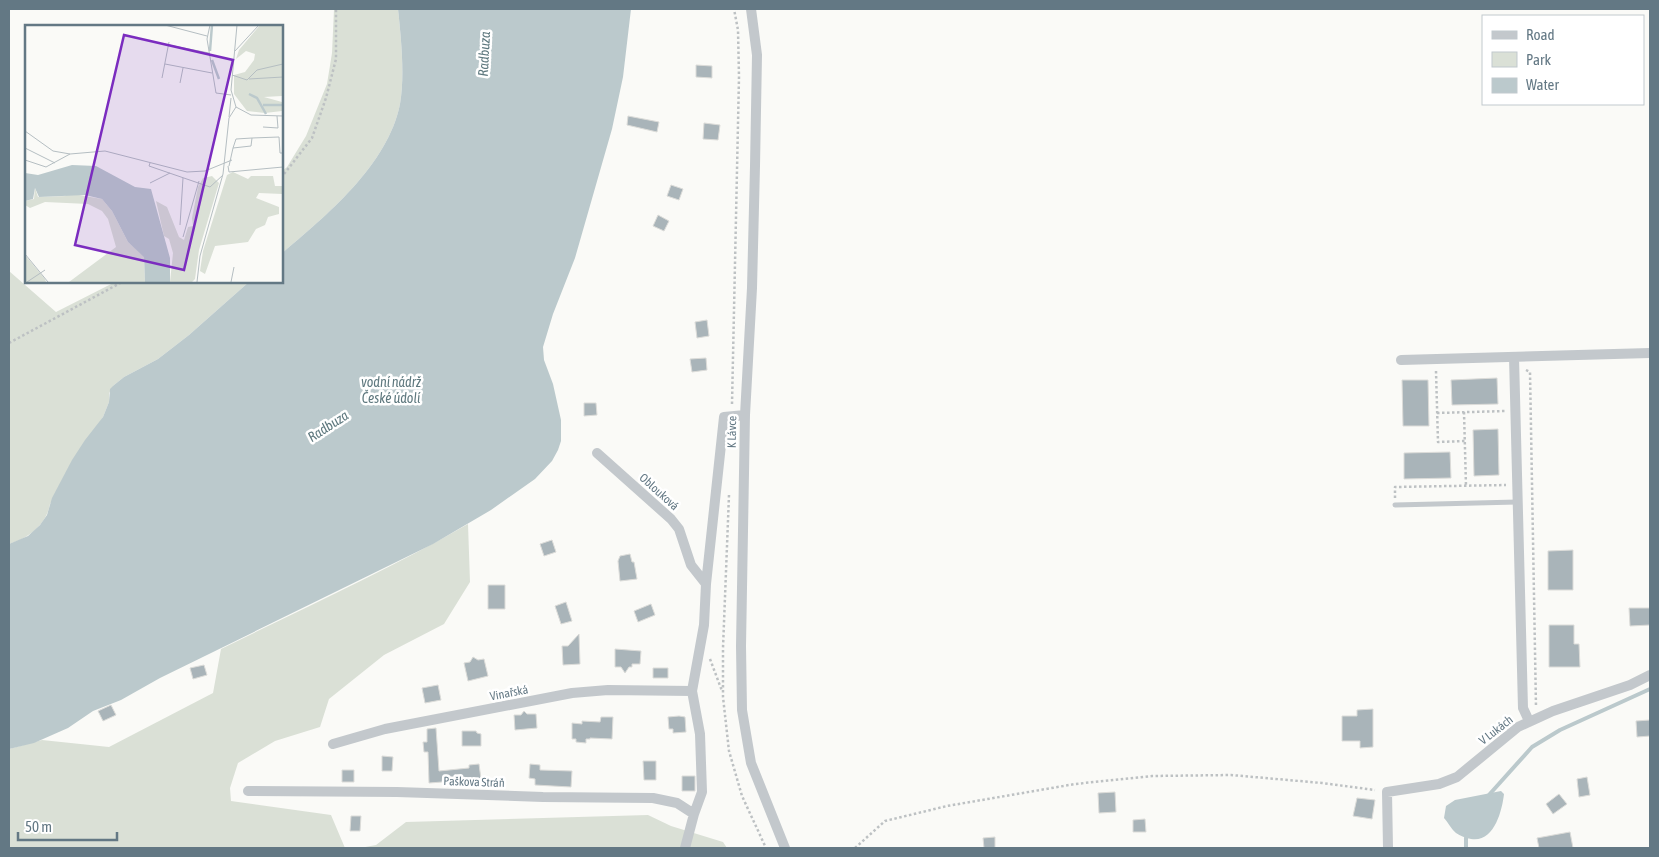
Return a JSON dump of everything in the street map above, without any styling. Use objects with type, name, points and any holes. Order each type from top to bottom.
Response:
[{"type":"street","name":"K Lávce","points":[[751,9],[757,55],[756,166],[745,416],[741,646],[742,710],[751,763],[785,848]]},
{"type":"street","points":[[1401,360],[1650,353]]},
{"type":"street","points":[[1514,357],[1523,708],[1529,721]]},
{"type":"street","points":[[686,848],[694,814],[702,792],[700,734],[692,691],[704,625],[706,584],[724,417],[745,416]]},
{"type":"street","name":"Oblouková","points":[[597,453],[671,519],[679,529],[691,565],[706,584]]},
{"type":"street","name":"V Lukách","points":[[1387,792],[1439,784],[1457,777],[1500,740],[1529,721],[1630,685],[1650,675]]},
{"type":"street","name":"Vinařská","points":[[333,744],[385,729],[572,693],[608,690],[692,691]]},
{"type":"street","name":"Paškova Stráň","points":[[248,791],[397,792],[543,797],[653,798],[677,803],[694,814]]},
{"type":"street","points":[[1387,792],[1388,848]]},
{"type":"lane","points":[[1395,505],[1518,502]]},
{"type":"path","points":[[282,177],[312,138],[326,98],[336,59],[336,9]]},
{"type":"path","points":[[9,343],[122,282]]},
{"type":"path","points":[[1436,359],[1438,442],[1465,441]]},
{"type":"path","points":[[1514,370],[1530,372],[1536,707],[1539,717]]},
{"type":"path","points":[[1437,413],[1505,411]]},
{"type":"path","points":[[1464,412],[1466,486]]},
{"type":"path","points":[[1395,505],[1395,487],[1506,484],[1506,502]]},
{"type":"path","points":[[702,639],[723,692]]},
{"type":"path","points":[[855,848],[885,821],[947,806],[1075,784],[1152,776],[1231,775],[1322,783],[1387,792]]},
{"type":"green space","points":[[334,9],[398,9],[402,69],[400,104],[383,148],[353,188],[282,253],[282,171],[287,167],[306,136],[327,84],[332,53]]},
{"type":"green space","points":[[9,271],[56,312],[115,282],[249,282],[189,335],[158,359],[124,377],[114,385],[109,393],[109,402],[103,417],[50,504],[45,518],[30,534],[9,544]]},
{"type":"green space","points":[[468,524],[470,582],[444,624],[384,655],[329,699],[320,727],[275,741],[238,763],[230,788],[231,801],[331,815],[345,848],[9,848],[9,749],[42,740],[109,747],[213,693],[221,649],[377,573]]},
{"type":"green space","points":[[648,815],[671,826],[723,842],[727,848],[360,848],[376,845],[406,822]]},
{"type":"water","name":"vodní nádrž České údolí","points":[[398,9],[631,9],[623,77],[612,129],[575,258],[553,314],[543,347],[544,360],[553,384],[561,420],[561,441],[552,461],[535,479],[491,510],[433,544],[160,678],[121,700],[93,711],[68,728],[34,743],[9,749],[9,544],[28,536],[40,525],[47,515],[52,498],[72,460],[103,417],[109,402],[110,389],[114,385],[124,377],[158,359],[189,335],[249,282],[282,282],[282,253],[353,188],[383,148],[400,104],[401,44]]},
{"type":"water","points":[[1501,791],[1504,794],[1499,817],[1486,836],[1479,839],[1471,839],[1461,836],[1454,831],[1444,818],[1446,806],[1455,800]]},
{"type":"building","points":[[696,65],[712,66],[712,78],[696,77]]},
{"type":"building","points":[[628,116],[659,122],[657,132],[627,125]]},
{"type":"building","points":[[704,123],[720,125],[718,140],[703,139]]},
{"type":"building","points":[[671,185],[683,189],[679,200],[667,196]]},
{"type":"building","points":[[658,215],[669,221],[664,231],[653,226]]},
{"type":"building","points":[[707,320],[709,336],[697,338],[695,322]]},
{"type":"building","points":[[706,358],[707,370],[692,372],[690,359]]},
{"type":"building","points":[[1497,378],[1498,404],[1452,405],[1451,380]]},
{"type":"building","points":[[1402,380],[1428,380],[1429,426],[1403,426]]},
{"type":"building","points":[[584,403],[596,403],[597,415],[584,416]]},
{"type":"building","points":[[1498,429],[1499,475],[1474,476],[1473,430]]},
{"type":"building","points":[[1450,452],[1451,478],[1404,479],[1404,453]]},
{"type":"building","points":[[552,540],[556,552],[544,556],[540,544]]},
{"type":"building","points":[[1573,550],[1573,590],[1548,590],[1548,551]]},
{"type":"building","points":[[630,554],[632,562],[634,562],[637,579],[620,581],[618,561],[620,556]]},
{"type":"building","points":[[488,585],[505,585],[505,609],[488,609]]},
{"type":"building","points":[[566,602],[572,621],[561,624],[555,606]]},
{"type":"building","points":[[651,604],[655,615],[638,622],[634,611]]},
{"type":"building","points":[[1629,608],[1650,608],[1650,625],[1630,626]]},
{"type":"building","points":[[1549,625],[1574,625],[1574,644],[1579,644],[1580,667],[1549,667]]},
{"type":"building","points":[[579,634],[580,664],[563,665],[562,646],[568,646]]},
{"type":"building","points":[[615,649],[641,651],[640,664],[632,664],[632,667],[629,667],[625,673],[621,667],[615,667]]},
{"type":"building","points":[[473,657],[478,660],[484,659],[488,676],[468,681],[464,663],[470,662]]},
{"type":"building","points":[[204,665],[207,675],[193,679],[190,668]]},
{"type":"building","points":[[653,668],[668,668],[668,678],[653,678]]},
{"type":"building","points":[[438,685],[441,700],[425,703],[422,688]]},
{"type":"building","points":[[111,705],[116,715],[103,721],[98,711]]},
{"type":"building","points":[[1373,709],[1373,747],[1360,748],[1360,741],[1342,741],[1342,716],[1357,716],[1357,710]]},
{"type":"building","points":[[524,711],[527,714],[536,714],[537,728],[515,730],[514,715],[521,715]]},
{"type":"building","points":[[601,717],[613,717],[612,739],[590,738],[586,739],[586,743],[576,742],[576,739],[572,739],[572,723],[582,724],[582,721],[600,722]]},
{"type":"building","points":[[668,717],[685,717],[686,732],[673,733],[673,729],[669,729]]},
{"type":"building","points":[[1650,720],[1650,736],[1637,737],[1636,721]]},
{"type":"building","points":[[436,728],[439,771],[469,768],[469,765],[479,764],[481,779],[429,783],[428,752],[424,752],[423,742],[427,742],[427,729]]},
{"type":"building","points":[[462,731],[476,731],[481,734],[481,746],[462,746]]},
{"type":"building","points":[[382,756],[393,757],[392,771],[382,771]]},
{"type":"building","points":[[643,761],[656,761],[656,780],[644,780]]},
{"type":"building","points":[[530,764],[540,765],[540,770],[572,771],[571,787],[535,785],[535,779],[529,778]]},
{"type":"building","points":[[342,770],[354,770],[354,782],[342,782]]},
{"type":"building","points":[[682,776],[695,776],[695,791],[682,791]]},
{"type":"building","points":[[1587,777],[1590,795],[1579,797],[1577,779]]},
{"type":"building","points":[[1115,792],[1116,812],[1099,813],[1098,793]]},
{"type":"building","points":[[1559,794],[1567,804],[1553,814],[1546,804]]},
{"type":"building","points":[[1357,798],[1375,800],[1372,819],[1353,816]]},
{"type":"building","points":[[351,816],[361,816],[360,831],[350,831]]},
{"type":"building","points":[[1145,819],[1146,832],[1133,832],[1133,820]]},
{"type":"building","points":[[1570,832],[1573,848],[1539,848],[1537,838]]},
{"type":"building","points":[[995,837],[995,848],[984,848],[983,838]]},
{"type":"waterway","points":[[1488,796],[1532,747],[1560,730],[1650,689]]},
{"type":"waterway","points":[[1466,848],[1466,838],[1469,834]]},
{"type":"water label","name":"Radbuza","points":[[484,54]]},
{"type":"water label","name":"Radbuza","points":[[328,426]]}]
